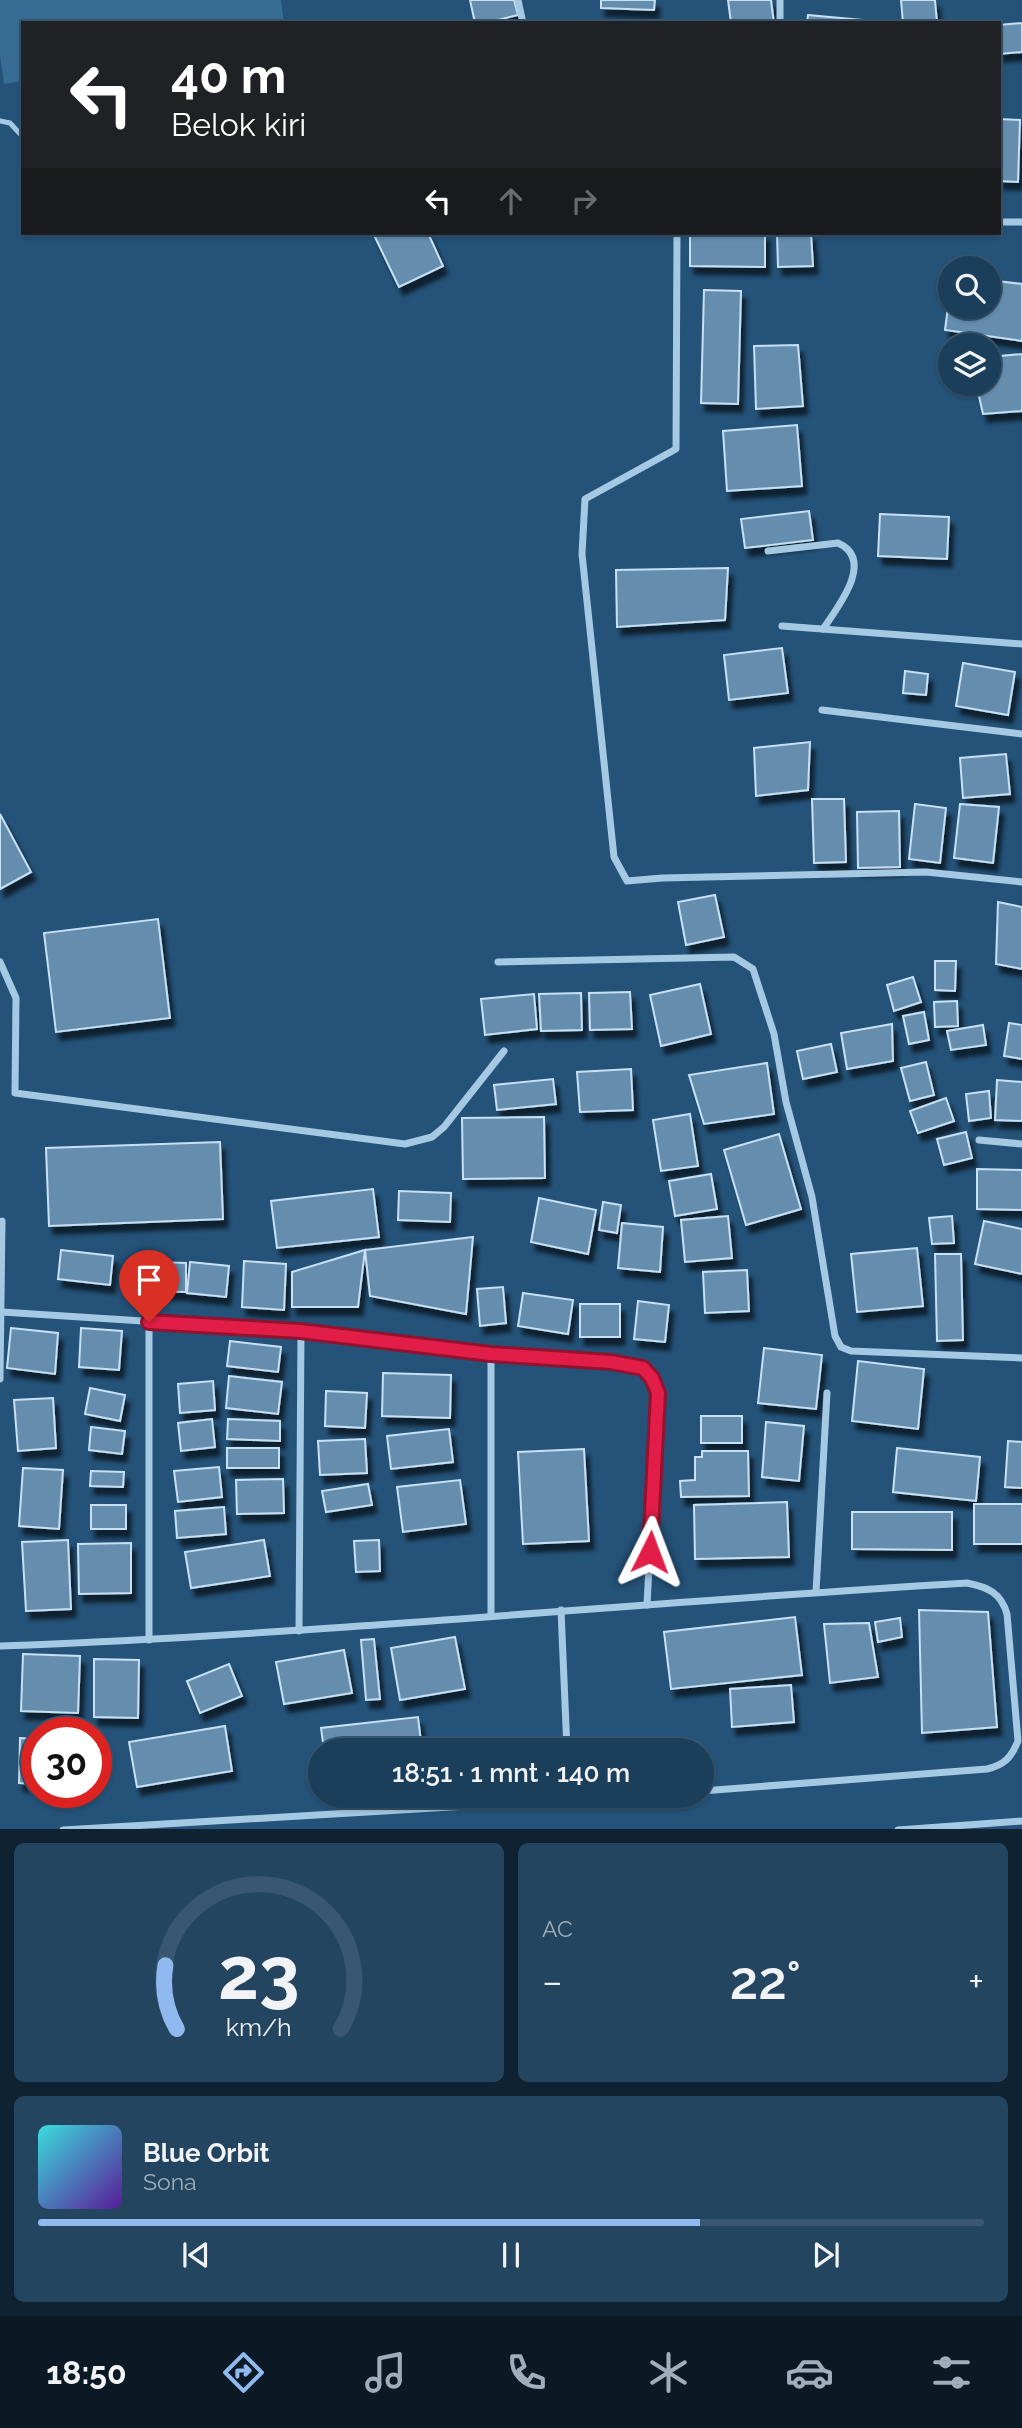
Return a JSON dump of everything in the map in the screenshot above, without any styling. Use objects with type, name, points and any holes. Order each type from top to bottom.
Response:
[{"type":"street","points":[[517,0],[522,21]]},
{"type":"street","points":[[780,0],[780,21]]},
{"type":"street","points":[[1001,222],[1022,222]]},
{"type":"street","points":[[677,235],[676,449],[585,499],[582,554],[614,857],[627,881],[926,872],[1022,882]]},
{"type":"street","points":[[768,551],[838,543],[847,548],[854,561],[850,586],[824,629]]},
{"type":"street","points":[[782,626],[1022,644]]},
{"type":"street","points":[[822,710],[1022,734]]},
{"type":"street","points":[[498,962],[734,957],[752,969],[774,1034],[786,1101],[812,1197],[838,1343],[851,1351],[1022,1358]]},
{"type":"street","points":[[1,962],[16,998],[15,1093],[405,1144],[432,1137],[444,1127],[504,1051]]},
{"type":"street","points":[[978,1140],[1022,1144]]},
{"type":"street","points":[[0,1379],[2,1221]]},
{"type":"street","points":[[2,1312],[300,1331],[491,1354],[611,1362],[643,1368],[652,1378],[658,1393],[647,1605]]},
{"type":"street","points":[[149,1322],[149,1640]]},
{"type":"street","points":[[299,1631],[300,1331]]},
{"type":"street","points":[[491,1354],[491,1616]]},
{"type":"street","points":[[816,1592],[827,1393]]},
{"type":"street","points":[[0,1646],[299,1631],[561,1610],[967,1583],[994,1592],[1001,1598],[1007,1614],[1018,1741],[1011,1756],[1002,1764],[987,1769],[714,1790]]},
{"type":"street","points":[[561,1610],[566,1738]]},
{"type":"street","points":[[63,1829],[405,1808]]},
{"type":"street","points":[[898,1829],[1022,1821]]},
{"type":"lane","points":[[0,121],[10,123],[21,135]]},
{"type":"shaded area","points":[[0,0],[281,0],[284,21],[21,21],[21,81],[4,84],[0,55]]},
{"type":"building","points":[[470,0],[514,0],[518,15],[493,21],[475,21]]},
{"type":"building","points":[[601,0],[655,0],[654,10],[601,8]]},
{"type":"building","points":[[728,0],[771,0],[774,21],[731,21]]},
{"type":"building","points":[[901,0],[935,0],[937,21],[903,21]]},
{"type":"building","points":[[808,15],[873,21],[807,21]]},
{"type":"building","points":[[1022,23],[1022,52],[1001,54],[1001,25]]},
{"type":"building","points":[[1001,119],[1020,120],[1018,182],[1001,181]]},
{"type":"building","points":[[374,235],[429,235],[443,266],[399,287]]},
{"type":"building","points":[[690,235],[765,235],[765,267],[690,266]]},
{"type":"building","points":[[777,235],[811,235],[813,266],[778,267]]},
{"type":"building","points":[[1001,281],[1022,284],[1022,341],[1001,338],[1001,333],[945,330],[946,319],[1001,319]]},
{"type":"building","points":[[704,290],[741,291],[738,404],[701,403]]},
{"type":"building","points":[[798,345],[803,406],[756,409],[754,346]]},
{"type":"building","points":[[1022,354],[1022,411],[983,414],[979,396],[1001,396],[1001,356]]},
{"type":"building","points":[[797,425],[802,486],[727,491],[723,431]]},
{"type":"building","points":[[809,511],[813,540],[745,548],[741,519]]},
{"type":"building","points":[[880,514],[949,517],[947,559],[878,556]]},
{"type":"building","points":[[728,568],[725,620],[617,627],[616,570]]},
{"type":"building","points":[[782,648],[788,693],[729,700],[724,655]]},
{"type":"building","points":[[963,663],[1015,672],[1008,715],[956,706]]},
{"type":"building","points":[[905,671],[928,674],[926,695],[903,693]]},
{"type":"building","points":[[810,742],[808,790],[756,796],[754,748]]},
{"type":"building","points":[[1006,754],[1010,794],[963,798],[960,758]]},
{"type":"building","points":[[812,799],[844,799],[846,862],[814,863]]},
{"type":"building","points":[[915,804],[946,808],[940,863],[909,859]]},
{"type":"building","points":[[960,804],[999,807],[993,863],[954,858]]},
{"type":"building","points":[[899,811],[900,867],[858,868],[857,812]]},
{"type":"building","points":[[0,814],[31,872],[0,889]]},
{"type":"building","points":[[715,895],[724,937],[686,945],[678,902]]},
{"type":"building","points":[[998,902],[1022,907],[1022,969],[996,964]]},
{"type":"building","points":[[158,919],[170,1018],[56,1032],[44,933]]},
{"type":"building","points":[[935,961],[956,961],[955,991],[935,990]]},
{"type":"building","points":[[913,977],[921,1002],[894,1011],[887,985]]},
{"type":"building","points":[[700,984],[711,1034],[661,1046],[650,995]]},
{"type":"building","points":[[630,992],[632,1029],[590,1030],[589,993]]},
{"type":"building","points":[[581,993],[582,1030],[541,1031],[539,994]]},
{"type":"building","points":[[534,994],[537,1029],[485,1035],[481,999]]},
{"type":"building","points":[[957,1001],[958,1026],[935,1027],[934,1002]]},
{"type":"building","points":[[924,1012],[929,1040],[909,1044],[903,1016]]},
{"type":"building","points":[[1009,1023],[1022,1025],[1022,1059],[1004,1056]]},
{"type":"building","points":[[892,1024],[893,1061],[847,1069],[841,1033]]},
{"type":"building","points":[[983,1025],[986,1045],[951,1050],[947,1031]]},
{"type":"building","points":[[831,1044],[837,1072],[803,1079],[797,1051]]},
{"type":"building","points":[[926,1062],[934,1095],[910,1101],[901,1068]]},
{"type":"building","points":[[767,1063],[774,1114],[704,1124],[689,1075]]},
{"type":"building","points":[[631,1069],[633,1110],[580,1112],[577,1072]]},
{"type":"building","points":[[553,1079],[556,1104],[497,1110],[494,1085]]},
{"type":"building","points":[[997,1080],[1022,1082],[1022,1121],[995,1120]]},
{"type":"building","points":[[989,1091],[991,1118],[969,1121],[966,1094]]},
{"type":"building","points":[[946,1098],[954,1121],[918,1133],[910,1111]]},
{"type":"building","points":[[690,1114],[698,1166],[661,1171],[653,1120]]},
{"type":"building","points":[[544,1117],[545,1178],[463,1179],[462,1118]]},
{"type":"building","points":[[966,1132],[972,1158],[944,1165],[937,1139]]},
{"type":"building","points":[[779,1134],[801,1209],[746,1225],[724,1150]]},
{"type":"building","points":[[220,1142],[223,1219],[49,1226],[46,1148]]},
{"type":"building","points":[[977,1169],[1022,1170],[1022,1210],[977,1209]]},
{"type":"building","points":[[711,1174],[717,1209],[675,1216],[669,1181]]},
{"type":"building","points":[[373,1189],[379,1237],[277,1248],[271,1201]]},
{"type":"building","points":[[399,1191],[451,1193],[450,1222],[398,1220]]},
{"type":"building","points":[[539,1198],[596,1210],[588,1254],[531,1242]]},
{"type":"building","points":[[603,1202],[621,1205],[617,1233],[599,1230]]},
{"type":"building","points":[[728,1216],[732,1258],[685,1262],[681,1220]]},
{"type":"building","points":[[952,1216],[954,1243],[932,1244],[929,1218]]},
{"type":"building","points":[[984,1221],[1022,1229],[1022,1274],[975,1264]]},
{"type":"building","points":[[622,1223],[663,1227],[660,1272],[618,1268]]},
{"type":"building","points":[[473,1237],[466,1314],[370,1296],[365,1250]]},
{"type":"building","points":[[917,1248],[923,1306],[857,1312],[851,1254]]},
{"type":"building","points":[[61,1250],[113,1256],[110,1285],[58,1279]]},
{"type":"building","points":[[365,1250],[358,1307],[292,1307],[292,1272]]},
{"type":"building","points":[[935,1254],[961,1254],[963,1340],[937,1341]]},
{"type":"building","points":[[127,1261],[186,1263],[186,1292],[127,1291]]},
{"type":"building","points":[[244,1261],[286,1264],[284,1310],[242,1307]]},
{"type":"building","points":[[190,1262],[229,1266],[226,1297],[187,1293]]},
{"type":"building","points":[[747,1270],[749,1311],[705,1313],[703,1272]]},
{"type":"building","points":[[503,1287],[506,1323],[480,1326],[477,1289]]},
{"type":"building","points":[[523,1293],[573,1300],[568,1334],[518,1326]]},
{"type":"building","points":[[638,1301],[669,1305],[665,1342],[634,1339]]},
{"type":"building","points":[[580,1304],[620,1304],[620,1337],[580,1337]]},
{"type":"building","points":[[11,1328],[58,1333],[55,1374],[7,1368]]},
{"type":"building","points":[[81,1328],[122,1331],[119,1370],[79,1367]]},
{"type":"building","points":[[230,1341],[281,1347],[278,1372],[227,1366]]},
{"type":"building","points":[[764,1348],[822,1355],[816,1409],[758,1403]]},
{"type":"building","points":[[858,1361],[924,1369],[918,1429],[852,1421]]},
{"type":"building","points":[[383,1373],[451,1375],[450,1418],[382,1416]]},
{"type":"building","points":[[229,1376],[282,1382],[278,1414],[226,1408]]},
{"type":"building","points":[[213,1381],[215,1410],[180,1413],[178,1384]]},
{"type":"building","points":[[90,1388],[125,1395],[120,1421],[85,1414]]},
{"type":"building","points":[[326,1391],[367,1393],[365,1428],[325,1426]]},
{"type":"building","points":[[53,1398],[56,1448],[18,1451],[14,1400]]},
{"type":"building","points":[[701,1416],[742,1416],[742,1443],[701,1443]]},
{"type":"building","points":[[212,1419],[215,1447],[181,1451],[178,1423]]},
{"type":"building","points":[[228,1419],[280,1421],[280,1441],[227,1439]]},
{"type":"building","points":[[766,1422],[804,1426],[799,1481],[762,1477]]},
{"type":"building","points":[[91,1427],[125,1431],[122,1454],[89,1450]]},
{"type":"building","points":[[449,1429],[453,1462],[391,1469],[387,1436]]},
{"type":"building","points":[[365,1439],[367,1473],[320,1475],[318,1441]]},
{"type":"building","points":[[1008,1441],[1022,1442],[1022,1488],[1005,1487]]},
{"type":"building","points":[[227,1448],[279,1448],[279,1468],[227,1468]]},
{"type":"building","points":[[897,1448],[980,1457],[976,1501],[893,1492]]},
{"type":"building","points":[[584,1449],[589,1541],[523,1544],[518,1452]]},
{"type":"building","points":[[702,1451],[748,1451],[749,1496],[681,1497],[680,1481],[695,1480],[695,1457],[702,1457]]},
{"type":"building","points":[[219,1467],[222,1497],[178,1502],[174,1471]]},
{"type":"building","points":[[23,1468],[63,1470],[59,1529],[19,1526]]},
{"type":"building","points":[[91,1471],[124,1472],[123,1487],[90,1486]]},
{"type":"building","points":[[283,1479],[284,1513],[237,1514],[236,1480]]},
{"type":"building","points":[[460,1480],[466,1524],[403,1532],[397,1487]]},
{"type":"building","points":[[368,1484],[372,1505],[326,1512],[322,1491]]},
{"type":"building","points":[[787,1502],[789,1557],[695,1559],[694,1505]]},
{"type":"building","points":[[974,1504],[1022,1504],[1022,1544],[974,1544]]},
{"type":"building","points":[[91,1505],[126,1505],[126,1529],[91,1529]]},
{"type":"building","points":[[224,1507],[226,1534],[177,1538],[175,1511]]},
{"type":"building","points":[[852,1512],[952,1512],[952,1550],[852,1549]]},
{"type":"building","points":[[68,1540],[71,1609],[26,1611],[22,1542]]},
{"type":"building","points":[[264,1540],[270,1576],[191,1588],[185,1552]]},
{"type":"building","points":[[379,1540],[380,1571],[356,1572],[354,1541]]},
{"type":"building","points":[[131,1543],[131,1593],[79,1594],[78,1544]]},
{"type":"building","points":[[919,1610],[988,1612],[997,1727],[922,1733]]},
{"type":"building","points":[[795,1617],[802,1675],[671,1689],[664,1632]]},
{"type":"building","points":[[900,1618],[902,1637],[878,1642],[875,1622]]},
{"type":"building","points":[[869,1623],[878,1677],[830,1683],[824,1624]]},
{"type":"building","points":[[455,1637],[465,1689],[400,1700],[391,1648]]},
{"type":"building","points":[[374,1639],[380,1699],[366,1700],[361,1640]]},
{"type":"building","points":[[344,1650],[352,1693],[284,1704],[276,1662]]},
{"type":"building","points":[[23,1654],[80,1656],[78,1713],[21,1711]]},
{"type":"building","points":[[94,1659],[139,1660],[138,1718],[94,1717]]},
{"type":"building","points":[[229,1664],[242,1696],[200,1713],[187,1681]]},
{"type":"building","points":[[791,1685],[794,1722],[732,1727],[730,1689]]},
{"type":"building","points":[[418,1717],[421,1738],[322,1738],[321,1728]]},
{"type":"building","points":[[225,1726],[232,1771],[137,1787],[129,1742]]},
{"type":"building","points":[[20,1738],[21,1783],[19,1783]]},
{"type":"route","points":[[149,1322],[300,1331],[491,1354],[611,1362],[643,1368],[652,1378],[658,1393],[650,1552]]}]
